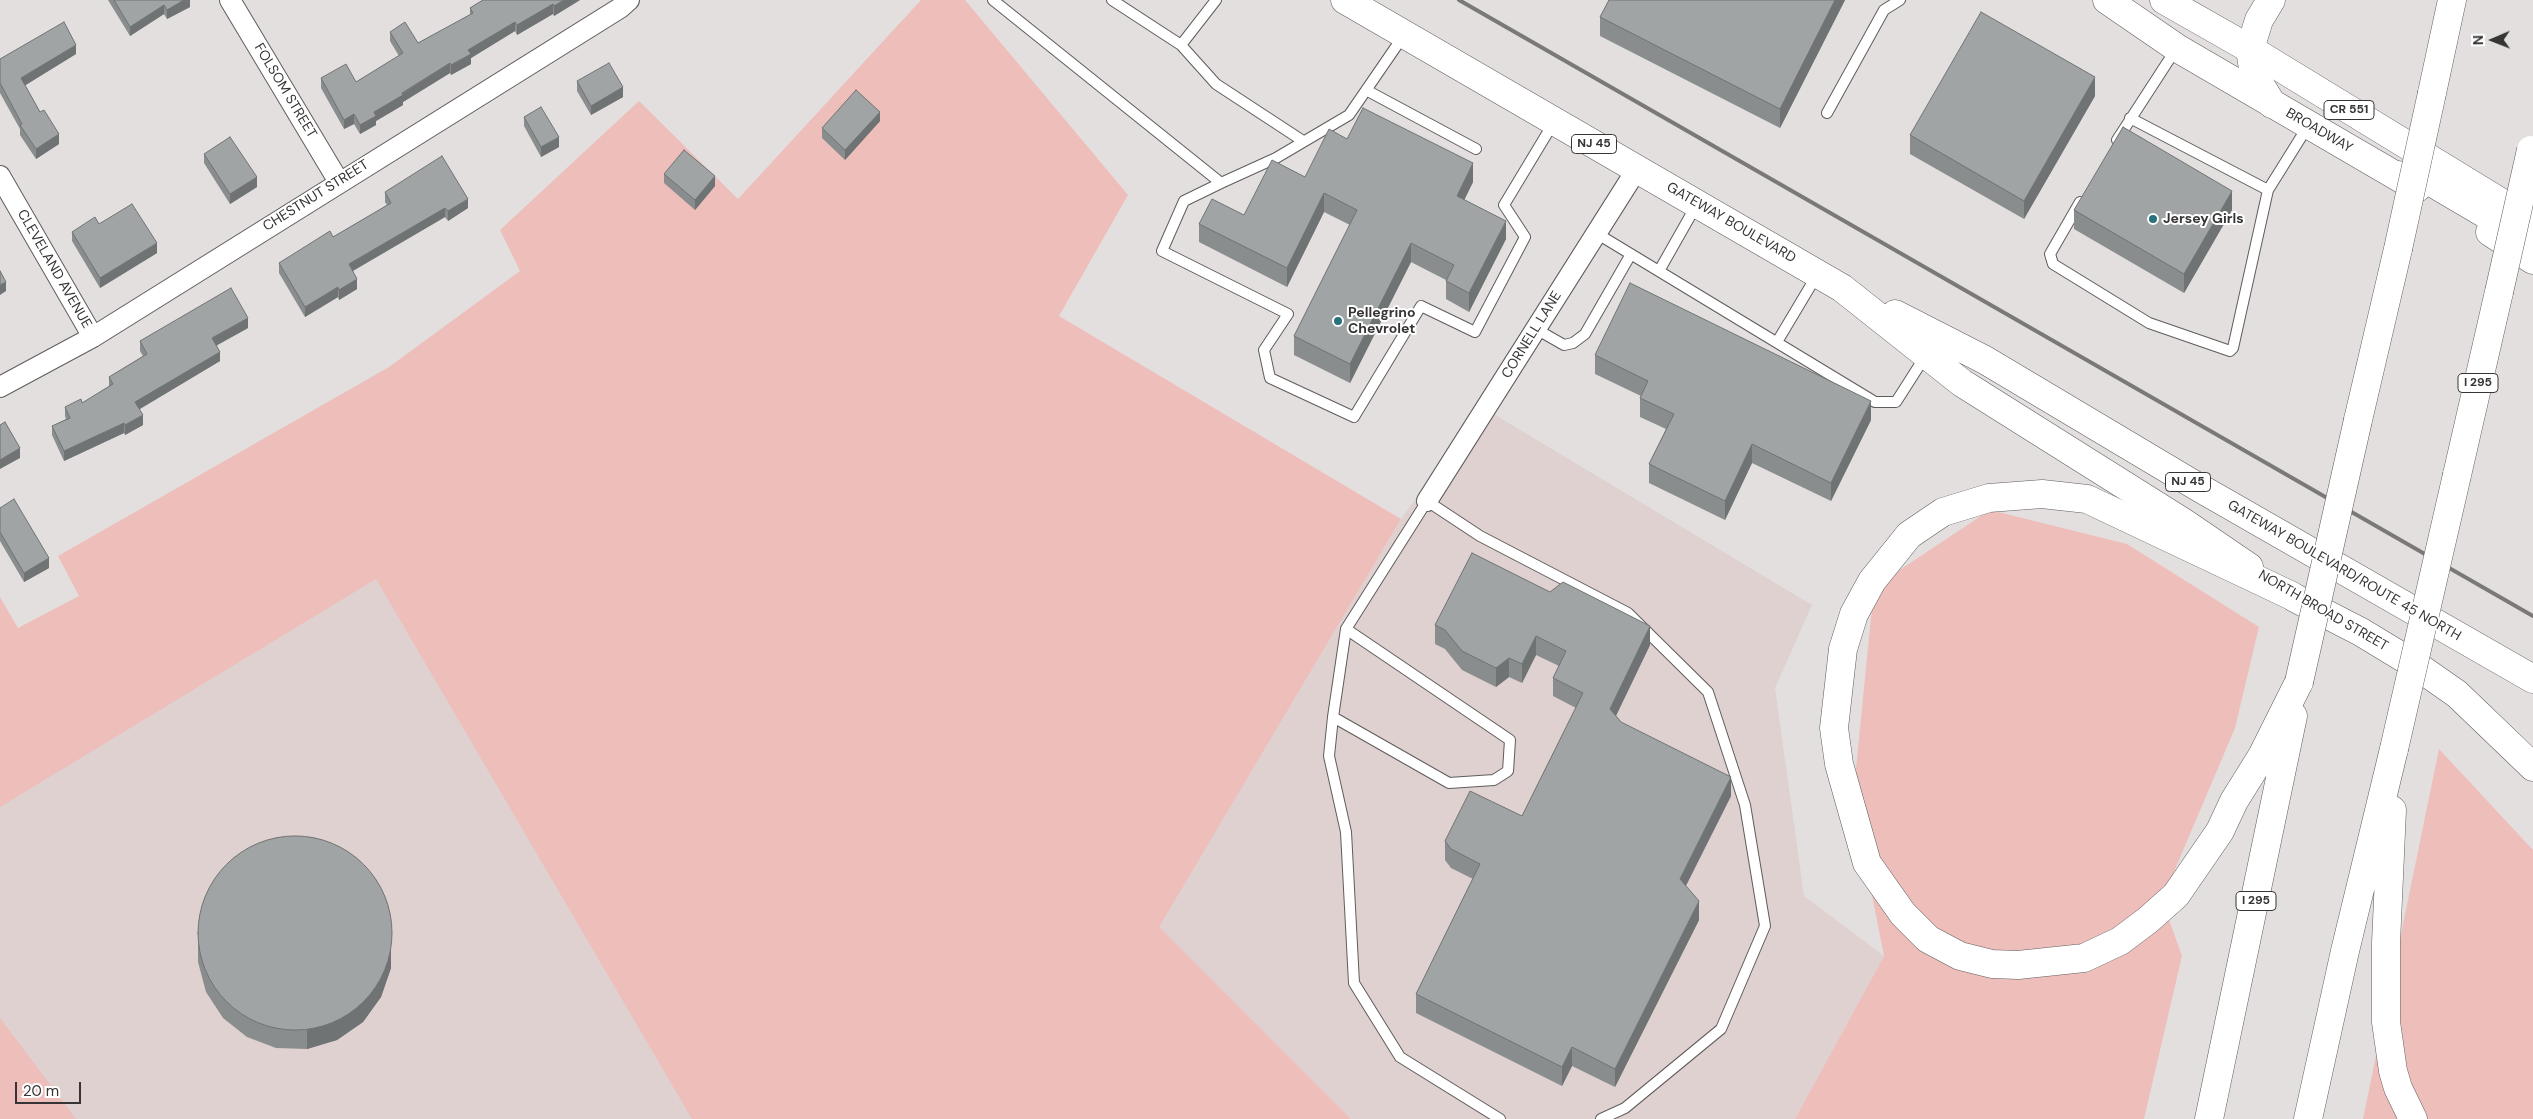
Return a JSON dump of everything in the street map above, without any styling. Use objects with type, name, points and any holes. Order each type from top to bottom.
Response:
[{"type":"main road","name":"GATEWAY BOULEVARD","points":[[1345,0],[1842,288],[1962,383],[2100,471]]},
{"type":"main road","name":"BROADWAY","points":[[2107,0],[2176,48],[2308,126],[2396,175],[2533,260]]},
{"type":"main road","name":"CR 551","points":[[2164,0],[2250,49],[2533,222]]},
{"type":"main road","points":[[2271,0],[2259,20],[2250,49],[2254,75],[2272,104]]},
{"type":"main road","name":"I 295","points":[[2209,1119],[2261,879],[2299,682],[2398,248],[2452,0]]},
{"type":"main road","name":"I 295","points":[[2308,1119],[2345,951],[2394,749],[2532,146]]},
{"type":"main road","points":[[2396,175],[2424,178],[2533,242]]},
{"type":"main road","name":"GATEWAY BOULEVARD/ROUTE 45 NORTH","points":[[1842,288],[1985,360],[2198,487],[2533,679]]},
{"type":"main road","name":"NORTH BROAD STREET","points":[[2100,471],[2183,522],[2292,596],[2385,647],[2457,694],[2533,766]]},
{"type":"main road","points":[[2292,596],[2087,499],[2042,494],[1989,498],[1943,512],[1909,535],[1872,581],[1854,614],[1843,649],[1835,720],[1835,737],[1839,764],[1867,863],[1903,914],[1928,939],[1960,956],[1992,964],[2018,965],[2084,958],[2120,941],[2148,920],[2176,894],[2220,830],[2234,801],[2262,756],[2299,682]]},
{"type":"main road","points":[[2394,749],[2386,943],[2386,1022],[2393,1071],[2398,1088],[2413,1119]]},
{"type":"street","name":"FOLSOM STREET","points":[[230,0],[339,182]]},
{"type":"street","name":"CHESTNUT STREET","points":[[0,386],[93,337],[620,8],[629,0]]},
{"type":"street","name":"CORNELL LANE","points":[[1427,501],[1637,169]]},
{"type":"street","name":"CLEVELAND AVENUE","points":[[0,176],[93,337]]},
{"type":"lane","points":[[993,0],[1221,183]]},
{"type":"lane","points":[[1112,0],[1181,45],[1216,84],[1303,141]]},
{"type":"lane","points":[[1181,45],[1216,0]]},
{"type":"lane","points":[[1827,113],[1884,10],[1900,0]]},
{"type":"lane","points":[[1404,34],[1349,114],[1276,158],[1184,201],[1162,251],[1288,314],[1264,350],[1270,378],[1354,417],[1421,306],[1475,332],[1525,237],[1504,205],[1554,121]]},
{"type":"lane","points":[[2110,152],[2176,48]]},
{"type":"lane","points":[[1366,90],[1476,149]]},
{"type":"lane","points":[[2130,118],[2268,190]]},
{"type":"lane","points":[[2085,194],[2050,254],[2053,264],[2149,323],[2230,351],[2233,348],[2268,190],[2308,126]]},
{"type":"lane","points":[[1658,270],[1698,204]]},
{"type":"lane","points":[[1596,233],[1875,402],[1896,402],[1927,355]]},
{"type":"lane","points":[[1536,329],[1564,345],[1573,344],[1585,334],[1631,254]]},
{"type":"lane","points":[[1777,342],[1818,274]]},
{"type":"lane","points":[[1500,1119],[1400,1057],[1354,983],[1346,832],[1329,756],[1332,717],[1346,629],[1427,501],[1480,536],[1628,613],[1708,692],[1745,805],[1765,926],[1722,1029],[1625,1108],[1601,1119]]},
{"type":"lane","points":[[1332,717],[1449,783],[1494,780],[1508,771],[1510,740],[1346,629]]},
{"type":"shaded area","points":[[921,0],[965,0],[1128,195],[1059,316],[1401,519],[1159,927],[1351,1119],[692,1119],[376,579],[0,807],[0,597],[18,628],[79,596],[58,556],[389,367],[520,271],[500,230],[639,101],[738,199]]},
{"type":"shaded area","points":[[1482,407],[1812,605],[1775,688],[1804,896],[1884,956],[1795,1119],[1351,1119],[1158,927],[1401,519]]},
{"type":"shaded area","points":[[356,462],[746,1119],[0,1119],[0,678]]},
{"type":"shaded area","points":[[1990,510],[2127,544],[2259,627],[2235,728],[2162,900],[2182,956],[2144,1119],[1795,1119],[1884,956],[1853,799],[1874,587]]},
{"type":"shaded area","points":[[2439,749],[2533,850],[2533,1119],[2363,1119]]},
{"type":"shaded area","points":[[0,1018],[76,1119],[0,1119]]},
{"type":"building","points":[[114,0],[184,0],[167,10],[164,5],[130,27]]},
{"type":"building","points":[[483,0],[564,0],[554,6],[553,4],[517,25],[515,22],[468,50],[471,54],[451,65],[450,63],[402,93],[403,95],[374,112],[376,116],[360,125],[354,114],[344,120],[321,78],[346,64],[356,82],[403,53],[390,32],[405,22],[418,43],[473,13],[470,8]]},
{"type":"building","points":[[1609,0],[1835,0],[1780,109],[1600,17]]},
{"type":"building","points":[[1981,12],[2095,77],[2024,201],[1910,135]]},
{"type":"building","points":[[64,22],[76,45],[21,78],[40,112],[44,110],[59,134],[36,149],[20,125],[22,124],[0,83],[0,59]]},
{"type":"building","points":[[609,63],[623,87],[591,106],[577,81]]},
{"type":"building","points":[[856,90],[880,112],[845,150],[822,128]]},
{"type":"building","points":[[541,107],[559,137],[541,147],[524,117]]},
{"type":"building","points":[[1363,108],[1473,163],[1457,196],[1506,221],[1469,293],[1446,281],[1454,265],[1411,243],[1350,364],[1294,336],[1357,210],[1324,193],[1287,268],[1199,224],[1212,199],[1244,215],[1272,160],[1305,177],[1329,129],[1347,139]]},
{"type":"building","name":"Jersey Girls","points":[[2123,127],[2232,191],[2184,274],[2074,210]]},
{"type":"building","points":[[230,137],[257,177],[230,194],[204,154]]},
{"type":"building","points":[[684,150],[715,176],[695,200],[664,174]]},
{"type":"building","points":[[442,156],[468,199],[448,211],[445,208],[349,264],[357,279],[339,290],[338,287],[305,307],[279,263],[330,231],[333,237],[391,203],[385,192]]},
{"type":"building","points":[[132,204],[157,243],[100,278],[72,232],[95,217],[99,224]]},
{"type":"building","points":[[0,271],[6,282],[0,285]]},
{"type":"building","points":[[1630,283],[1871,401],[1831,483],[1752,444],[1725,501],[1649,464],[1674,414],[1640,398],[1648,381],[1595,355]]},
{"type":"building","points":[[231,288],[248,318],[212,338],[220,352],[135,402],[143,415],[125,425],[124,423],[64,451],[52,426],[70,418],[65,407],[81,399],[82,403],[113,384],[109,377],[147,354],[140,341]]},
{"type":"building","points":[[5,422],[20,448],[0,460],[0,425]]},
{"type":"building","points":[[14,499],[49,558],[24,573],[0,532],[0,508]]},
{"type":"building","points":[[1472,553],[1550,592],[1563,582],[1650,626],[1610,709],[1621,722],[1731,777],[1680,879],[1699,901],[1615,1069],[1572,1047],[1562,1067],[1416,994],[1480,864],[1451,849],[1445,841],[1470,791],[1522,816],[1583,693],[1553,678],[1566,651],[1536,636],[1522,664],[1509,658],[1496,668],[1462,651],[1445,630],[1435,625]]},
{"type":"building","points":[[295,836],[314,838],[332,843],[349,852],[364,864],[376,879],[385,896],[390,914],[392,933],[390,952],[385,970],[376,987],[364,1002],[349,1014],[332,1023],[314,1028],[295,1030],[276,1028],[258,1023],[241,1014],[226,1002],[214,987],[205,970],[200,952],[198,933],[200,914],[205,896],[214,879],[226,864],[241,852],[258,843],[276,838]]},
{"type":"railway","points":[[1459,0],[2533,616]]},
{"type":"place","name":"Jersey Girls","points":[[2153,219]]},
{"type":"place","name":"Pellegrino Chevrolet","points":[[1338,321]]}]
